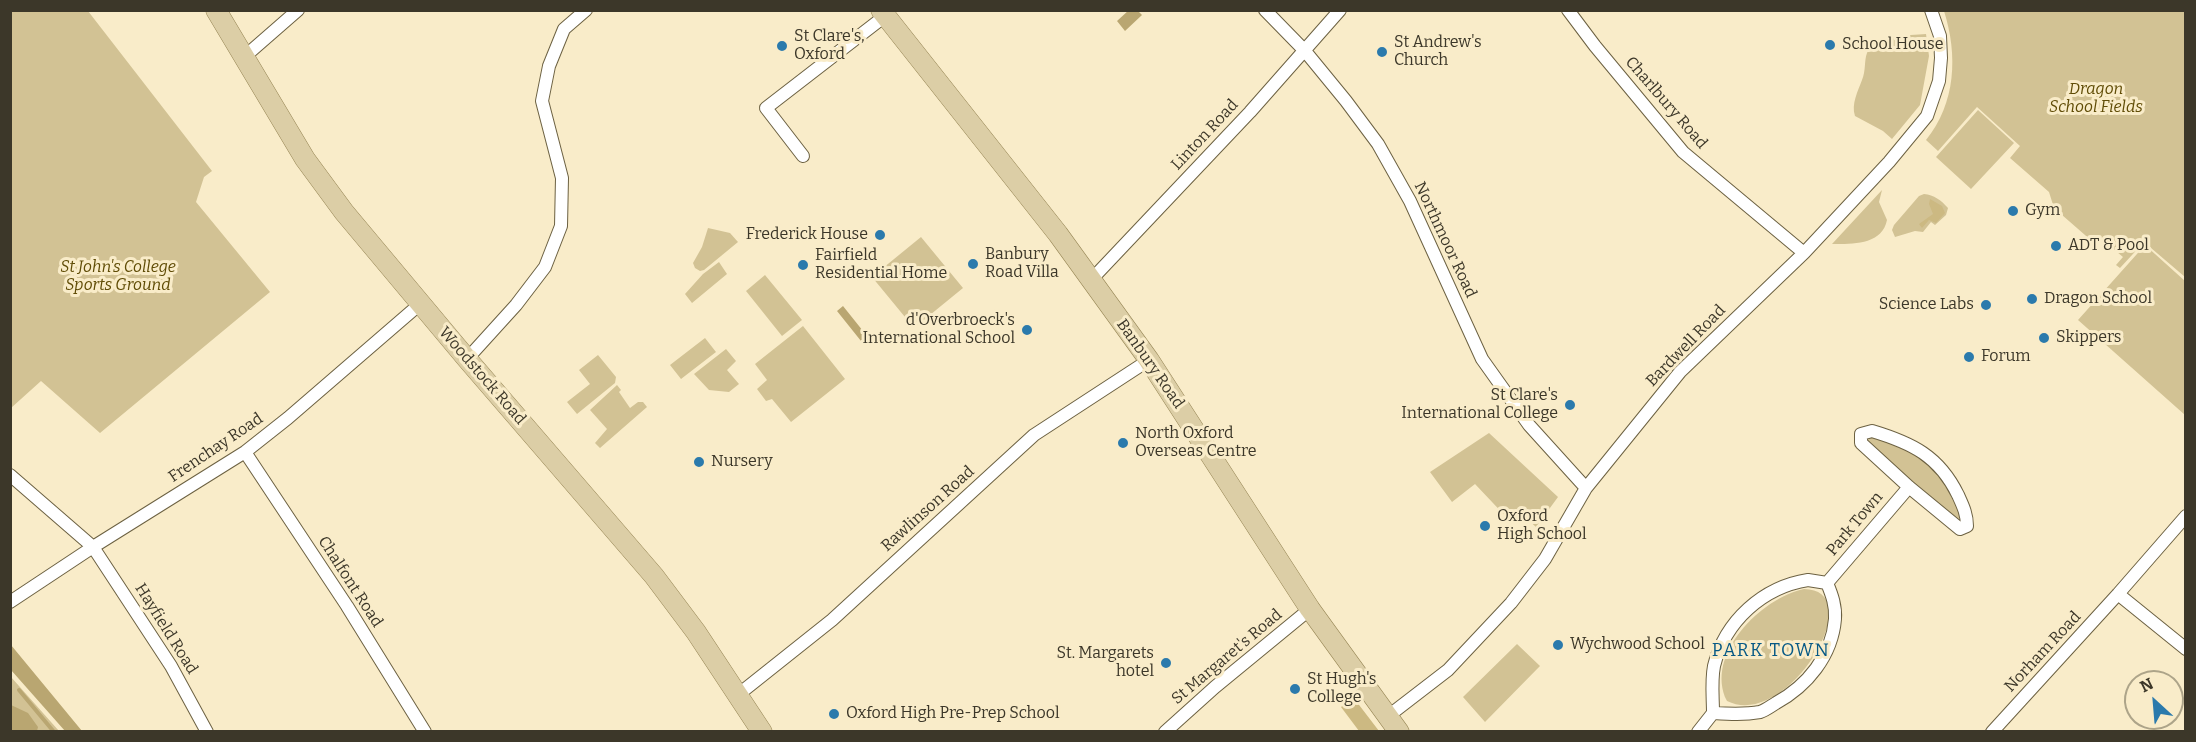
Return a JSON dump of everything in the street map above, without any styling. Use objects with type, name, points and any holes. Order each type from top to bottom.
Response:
[{"type":"main road","name":"Woodstock Road","points":[[216,10],[305,159],[345,212],[420,304],[654,576],[739,694],[762,732]]},
{"type":"main road","name":"Banbury Road","points":[[883,13],[1058,234],[1149,360],[1310,609],[1393,724]]},
{"type":"street","points":[[243,58],[298,10]]},
{"type":"street","points":[[467,359],[516,305],[545,267],[561,226],[562,178],[542,101],[549,66],[564,29],[586,10]]},
{"type":"street","name":"Northmoor Road","points":[[1265,10],[1305,51],[1378,144],[1410,201],[1482,359],[1529,425],[1586,488]]},
{"type":"street","name":"Linton Road","points":[[1090,280],[1305,51],[1340,10]]},
{"type":"street","name":"Charlbury Road","points":[[1568,10],[1683,152],[1804,253]]},
{"type":"street","name":"Bardwell Road","points":[[1393,724],[1511,603],[1545,559],[1586,488],[1680,372],[1804,253],[1889,162],[1927,116],[1939,81],[1941,58],[1940,36],[1931,10]]},
{"type":"street","points":[[803,156],[766,108],[883,13]]},
{"type":"street","name":"Frenchay Road","points":[[12,599],[245,452],[288,418],[420,304]]},
{"type":"street","name":"Rawlinson Road","points":[[739,694],[832,620],[1034,435],[1149,360]]},
{"type":"street","points":[[1872,431],[1896,438],[1914,446],[1932,459],[1955,489],[1966,513],[1967,526],[1960,528],[1909,487],[1861,442],[1861,434],[1872,431]]},
{"type":"street","name":"Chalfont Road","points":[[245,452],[425,732]]},
{"type":"street","name":"Hayfield Road","points":[[10,475],[93,547],[171,666],[207,732]]},
{"type":"street","name":"Park Town","points":[[1827,583],[1909,487]]},
{"type":"street","name":"Norham Road","points":[[1992,732],[2186,516]]},
{"type":"street","points":[[1698,732],[1713,713],[1714,667],[1723,642],[1740,617],[1764,595],[1790,583],[1808,580],[1827,583],[1835,603],[1835,618],[1832,636],[1825,654],[1812,675],[1792,694],[1762,711],[1736,714],[1713,713]]},
{"type":"street","points":[[2118,594],[2186,649]]},
{"type":"street","name":"St Margaret's Road","points":[[1165,732],[1215,687],[1310,609]]},
{"type":"green space","name":"St John's College Sports Ground","points":[[11,10],[88,11],[212,171],[204,177],[196,202],[270,292],[100,433],[41,381],[11,408]]},
{"type":"green space","name":"Dragon School Fields","points":[[1944,11],[2185,11],[2185,277],[2144,242],[2120,268],[2116,265],[2123,257],[2098,236],[2093,242],[2054,208],[2049,192],[2010,158],[2020,146],[1977,107],[1938,151],[1926,140],[1943,110],[1952,78],[1951,45]]},
{"type":"green space","points":[[1926,34],[1929,56],[1920,105],[1892,139],[1883,131],[1855,116],[1854,102],[1863,77],[1867,53],[1877,42],[1884,39]]},
{"type":"green space","points":[[1978,110],[2014,143],[1971,189],[1936,157]]},
{"type":"green space","points":[[1882,190],[1879,202],[1887,220],[1879,234],[1866,241],[1832,244]]},
{"type":"green space","points":[[1924,194],[1943,203],[1948,208],[1946,215],[1935,225],[1931,222],[1923,232],[1915,231],[1895,237],[1892,230],[1894,225],[1919,196]]},
{"type":"green space","points":[[708,228],[730,233],[738,242],[700,271],[693,263],[702,247]]},
{"type":"green space","points":[[921,237],[963,288],[914,328],[872,277]]},
{"type":"green space","points":[[2145,245],[2185,281],[2185,415],[2078,320]]},
{"type":"green space","points":[[719,262],[727,274],[692,303],[685,294],[703,274]]},
{"type":"green space","points":[[765,275],[802,320],[782,336],[746,291]]},
{"type":"green space","points":[[803,326],[845,379],[791,422],[772,399],[766,401],[757,389],[767,380],[755,364]]},
{"type":"green space","points":[[705,338],[716,352],[681,379],[670,365]]},
{"type":"green space","points":[[726,349],[736,361],[727,370],[739,384],[729,392],[709,390],[694,374]]},
{"type":"green space","points":[[598,355],[616,377],[615,383],[577,414],[567,402],[590,384],[579,370]]},
{"type":"green space","points":[[617,385],[630,408],[638,402],[643,402],[647,407],[600,448],[595,443],[607,429],[590,410]]},
{"type":"green space","points":[[1489,433],[1558,497],[1536,527],[1519,512],[1510,521],[1475,484],[1452,502],[1430,472]]},
{"type":"green space","points":[[1869,438],[1884,438],[1912,447],[1946,480],[1962,517],[1955,521],[1866,445]]},
{"type":"green space","points":[[1804,589],[1823,595],[1829,611],[1825,633],[1814,657],[1796,679],[1774,696],[1750,705],[1727,701],[1722,683],[1723,665],[1741,631],[1771,604]]},
{"type":"green space","points":[[1517,644],[1540,666],[1485,722],[1463,697]]},
{"type":"green space","points":[[11,677],[59,731],[11,731]]},
{"type":"shaded area","points":[[1129,10],[1138,11],[1142,15],[1125,31],[1117,21]]},
{"type":"shaded area","points":[[1930,199],[1942,206],[1945,213],[1936,223],[1929,220],[1922,228],[1919,224],[1933,214],[1929,204]]},
{"type":"shaded area","points":[[843,306],[871,341],[865,346],[837,311]]},
{"type":"shaded area","points":[[11,645],[82,731],[65,731],[11,670]]},
{"type":"shaded area","points":[[1353,697],[1379,731],[1359,731],[1341,707]]},
{"type":"shaded area","points":[[11,705],[28,713],[38,727],[37,731],[11,731]]},
{"type":"waterway","points":[[19,690],[54,732]]},
{"type":"place","name":"School House","points":[[1830,45]]},
{"type":"place","name":"St Clare's, Oxford","points":[[782,46]]},
{"type":"place","name":"St Andrew's Church","points":[[1382,52]]},
{"type":"place","name":"Gym","points":[[2013,211]]},
{"type":"place","name":"Frederick House","points":[[880,235]]},
{"type":"place","name":"ADT & Pool","points":[[2056,246]]},
{"type":"place","name":"Banbury Road Villa","points":[[973,264]]},
{"type":"place","name":"Fairfield Residential Home","points":[[803,265]]},
{"type":"place","name":"Dragon School","points":[[2032,299]]},
{"type":"place","name":"Science Labs","points":[[1986,305]]},
{"type":"place","name":"d'Overbroeck's International School","points":[[1027,330]]},
{"type":"place","name":"Skippers","points":[[2044,338]]},
{"type":"place","name":"Forum","points":[[1969,357]]},
{"type":"place","name":"St Clare's International College","points":[[1570,405]]},
{"type":"place","name":"North Oxford Overseas Centre","points":[[1123,443]]},
{"type":"place","name":"Nursery","points":[[699,462]]},
{"type":"place","name":"Oxford High School","points":[[1485,526]]},
{"type":"place","name":"Wychwood School","points":[[1558,645]]},
{"type":"place","name":"St. Margarets hotel","points":[[1166,663]]},
{"type":"place","name":"St Hugh's College","points":[[1295,689]]},
{"type":"place","name":"Oxford High Pre-Prep School","points":[[834,714]]},
{"type":"district","name":"PARK TOWN","points":[[1771,651]]}]
